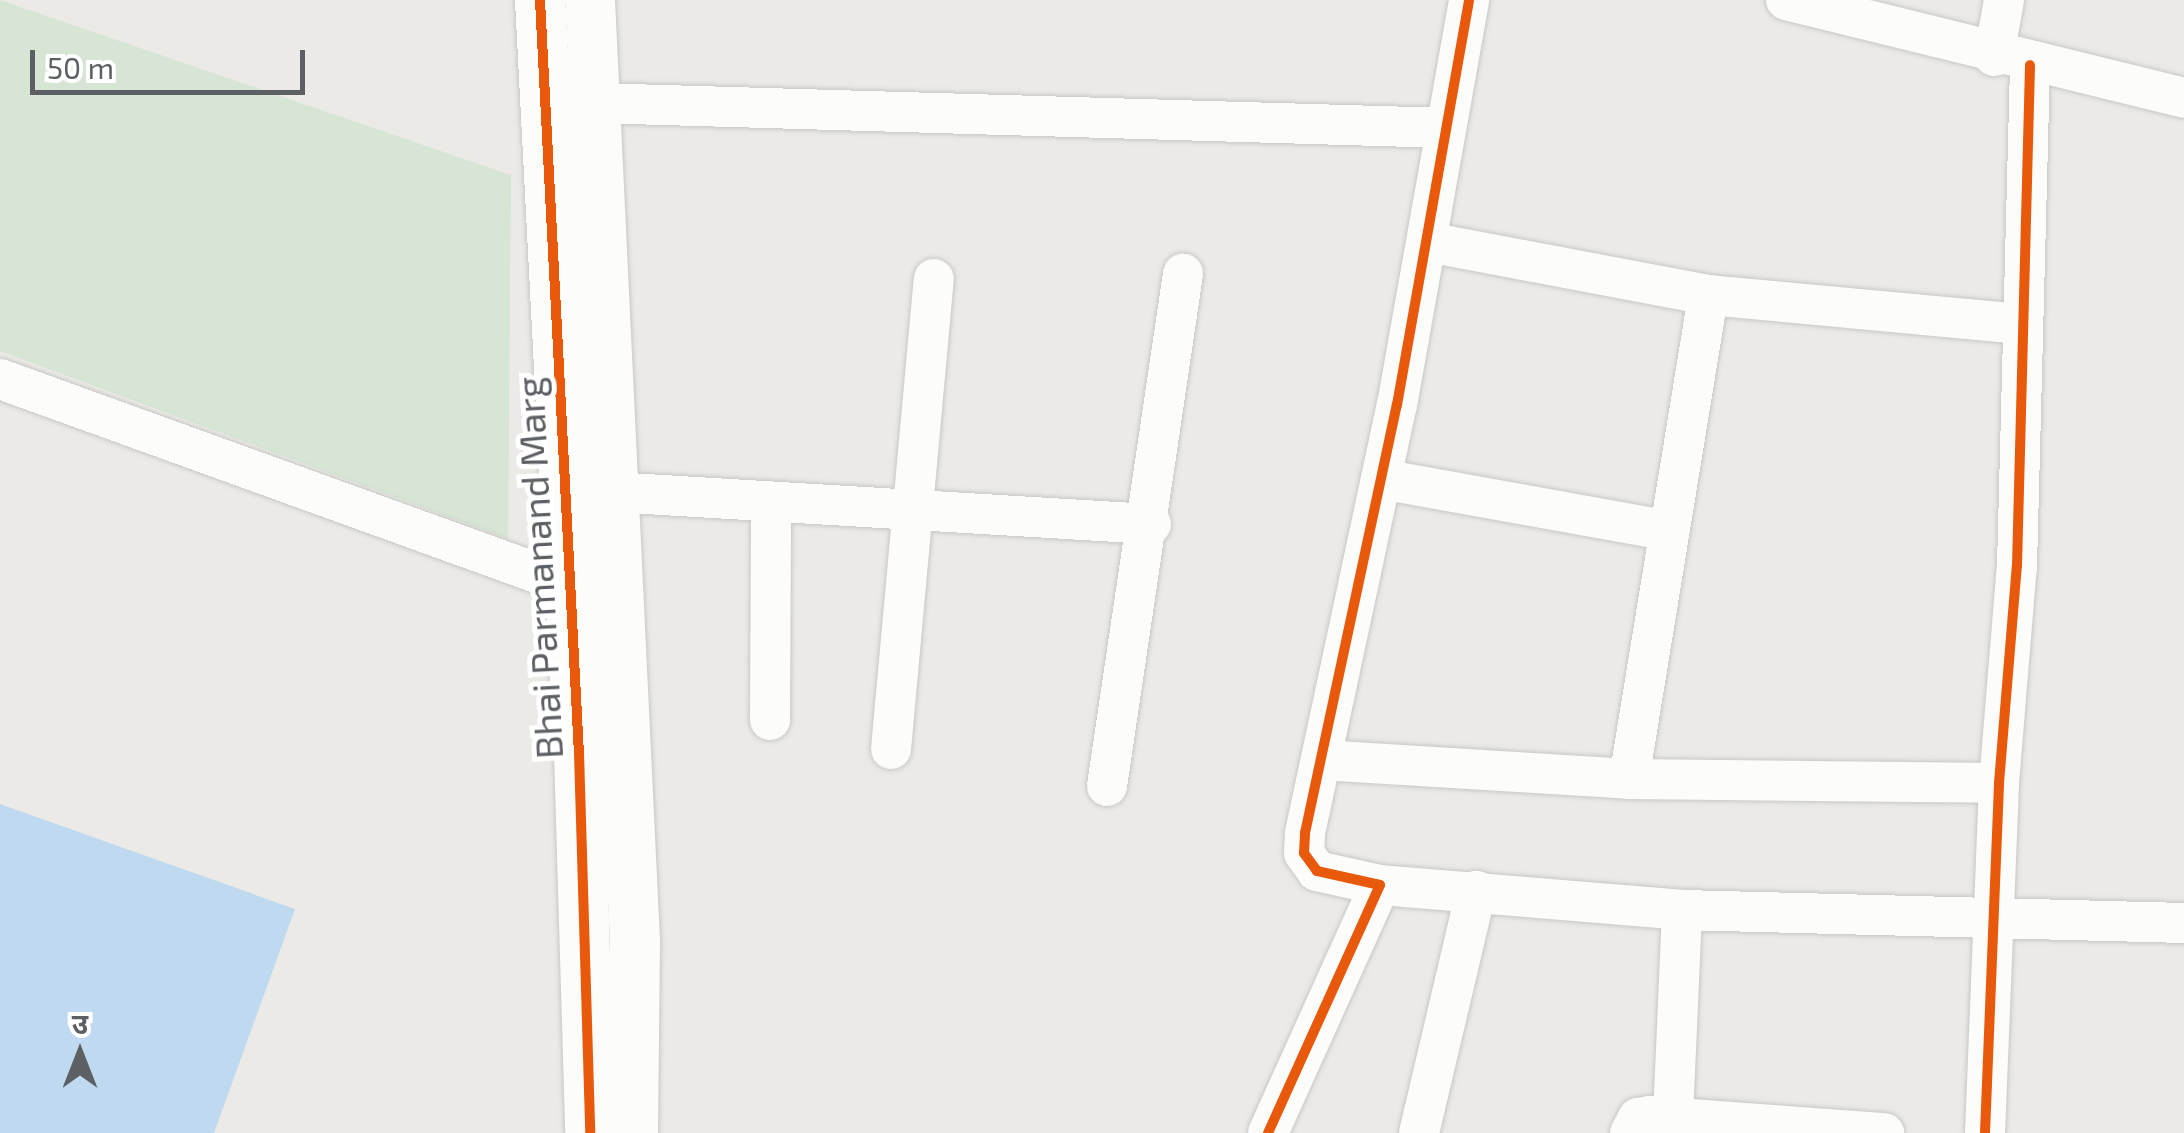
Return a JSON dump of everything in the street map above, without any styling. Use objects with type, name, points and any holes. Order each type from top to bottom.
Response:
[{"type":"street","name":"Bhai Parmanand Marg","points":[[540,0],[570,585],[590,1133]]},
{"type":"street","name":"Bhai Parmanand Marg","points":[[590,0],[635,941],[633,1133]]},
{"type":"street","points":[[1468,0],[1428,242],[1304,853],[1317,871],[1380,885],[1682,910],[2184,923]]},
{"type":"street","points":[[1786,0],[2012,60],[2184,98]]},
{"type":"street","points":[[1986,1133],[1999,783],[2017,566],[2023,324],[2012,60],[2004,0]]},
{"type":"street","points":[[596,104],[1446,128]]},
{"type":"street","points":[[1428,242],[1708,295],[2023,324]]},
{"type":"street","points":[[1108,786],[1151,524],[1183,274]]},
{"type":"street","points":[[892,749],[918,510],[934,279]]},
{"type":"street","points":[[1628,779],[1708,295]]},
{"type":"street","points":[[0,379],[570,585]]},
{"type":"street","points":[[1381,479],[1669,532]]},
{"type":"street","points":[[612,492],[1151,524]]},
{"type":"street","points":[[770,720],[771,502]]},
{"type":"street","points":[[1321,760],[1628,779],[1999,783]]},
{"type":"street","points":[[1268,1133],[1380,885]]},
{"type":"street","points":[[1419,1133],[1476,891]]},
{"type":"street","points":[[1672,1118],[1682,910]]},
{"type":"street","points":[[1630,1133],[1638,1118],[1884,1133]]},
{"type":"green space","points":[[0,0],[511,175],[508,539],[0,351]]},
{"type":"water","points":[[0,804],[295,909],[214,1133],[0,1133]]},
{"type":"cycle path","points":[[540,0],[579,753],[590,1133]]},
{"type":"cycle path","points":[[1268,1133],[1380,885],[1317,871],[1304,853],[1305,833],[1397,405],[1469,0]]},
{"type":"cycle path","points":[[1985,1133],[1999,783],[2017,566],[2030,65]]}]
